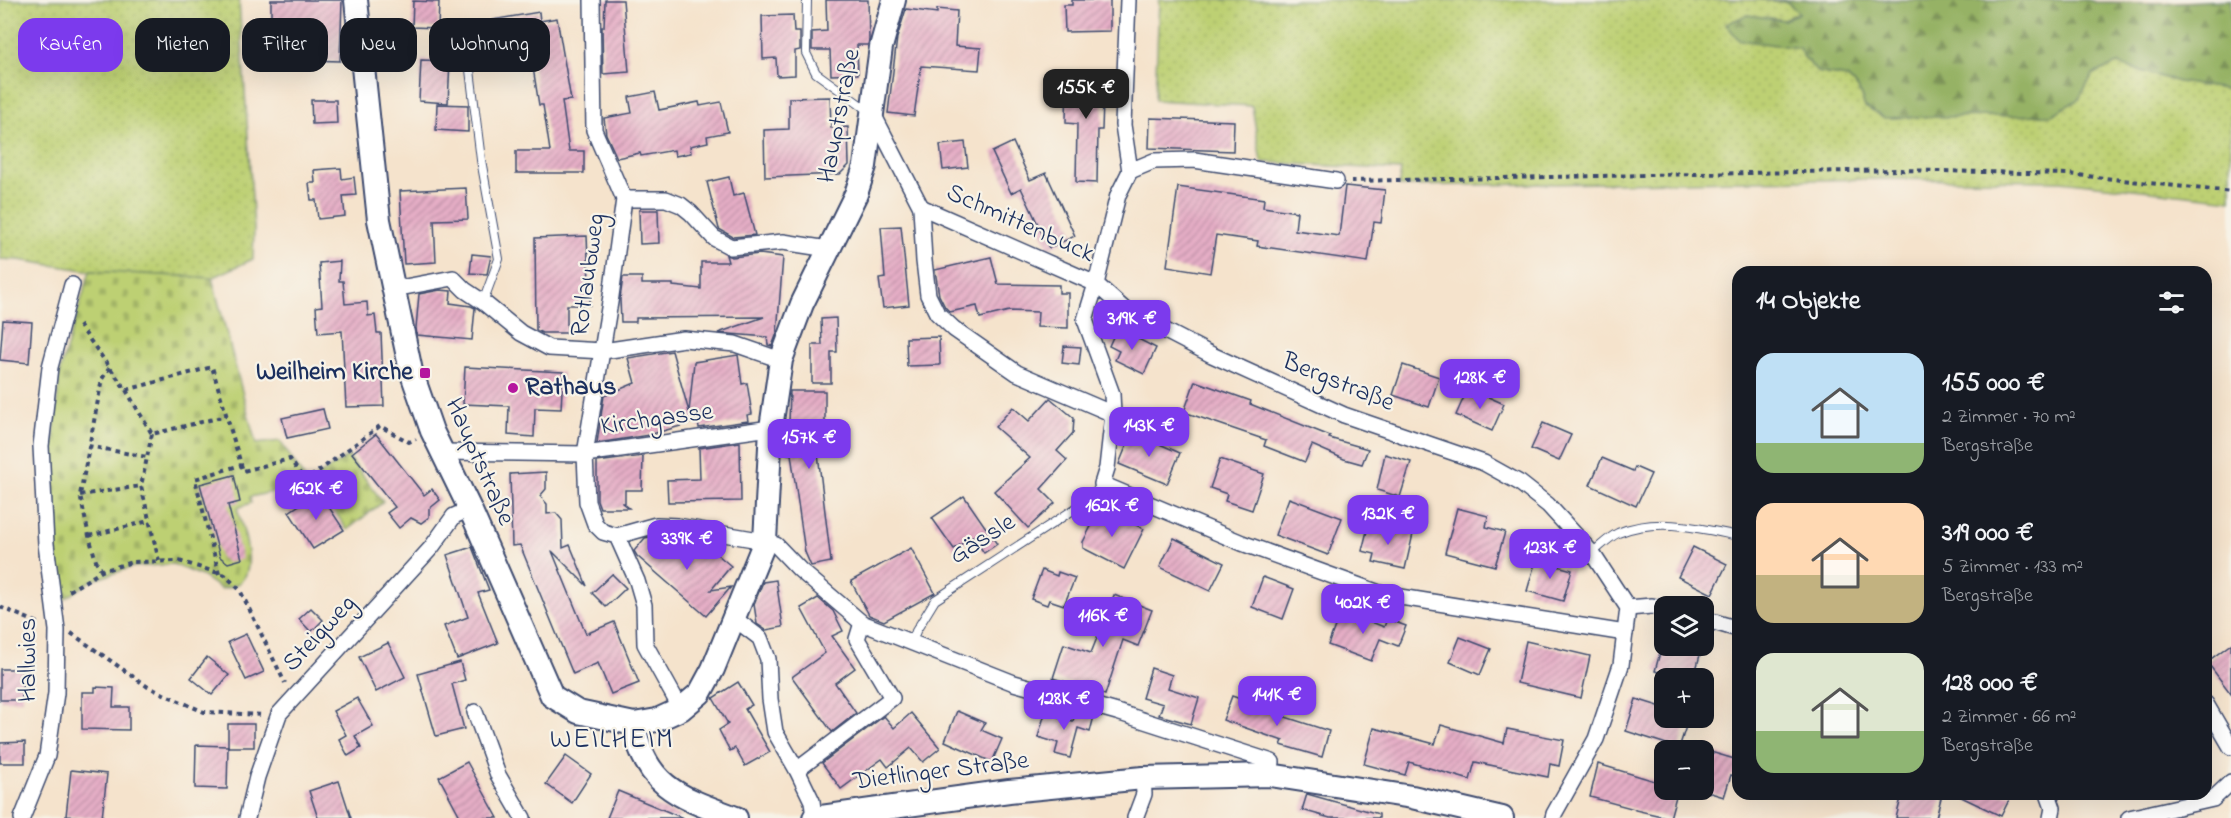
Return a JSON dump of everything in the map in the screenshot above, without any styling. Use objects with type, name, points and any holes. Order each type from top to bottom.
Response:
[{"type":"street","name":"Hauptstraße","points":[[356,0],[379,220],[411,371],[432,431],[470,509],[552,696],[578,712],[634,724],[657,720],[681,709],[700,693],[735,619],[765,541],[771,428],[781,360],[802,304],[856,194],[865,166],[881,47],[894,0]]},
{"type":"street","name":"Rotlaubweg","points":[[592,0],[594,130],[624,199],[603,351],[585,454],[587,502],[595,524],[603,532],[618,536]]},
{"type":"street","points":[[1128,0],[1123,125],[1130,171],[1118,195],[1085,320],[1112,394],[1113,414],[1107,468],[1102,484],[1242,543],[1382,594],[1625,633]]},
{"type":"street","name":"Schmittenbuck","points":[[873,114],[921,207],[1096,284]]},
{"type":"street","points":[[1130,171],[1154,161],[1194,160],[1336,181]]},
{"type":"street","points":[[624,199],[666,199],[681,205],[714,238],[730,247],[783,242],[828,249]]},
{"type":"street","points":[[921,207],[928,295],[937,313],[954,329],[1017,373],[1113,414]]},
{"type":"street","points":[[394,289],[453,278],[521,333],[549,348],[603,351],[684,339],[735,344],[781,360]]},
{"type":"street","name":"Bergstraße","points":[[1096,284],[1125,310],[1212,355],[1344,414],[1484,463],[1520,483],[1548,505],[1592,553],[1628,608]]},
{"type":"street","name":"Hallwies","points":[[22,818],[47,756],[56,693],[57,630],[46,544],[41,446],[50,368],[72,285]]},
{"type":"street","name":"Kirchgasse","points":[[442,452],[585,454],[771,428]]},
{"type":"street","name":"Steigweg","points":[[248,818],[257,777],[279,714],[396,588],[431,548],[454,516],[470,509]]},
{"type":"street","points":[[681,709],[645,644],[644,605],[637,580],[618,536],[656,525],[677,526],[765,541],[776,545],[800,570],[862,623],[1014,683],[1117,712],[1272,762],[1270,775]]},
{"type":"street","points":[[1553,818],[1596,739],[1621,665],[1628,608],[1654,606]]},
{"type":"street","points":[[735,619],[760,638],[768,660],[775,732],[812,801],[814,818]]},
{"type":"street","points":[[1714,622],[1732,627]]},
{"type":"street","points":[[797,770],[892,698],[857,639],[862,623]]},
{"type":"street","points":[[475,712],[498,775],[523,818]]},
{"type":"street","points":[[2212,714],[2231,747]]},
{"type":"street","points":[[634,724],[637,744],[654,775],[672,790],[704,806],[736,818]]},
{"type":"street","name":"Dietlinger Straße","points":[[814,818],[1009,791],[1143,778],[1270,775],[1412,798],[1502,818]]},
{"type":"street","points":[[1135,818],[1144,794],[1143,778]]},
{"type":"street","points":[[2212,799],[2231,782]]},
{"type":"street","points":[[2050,800],[2053,808],[2051,818]]},
{"type":"street","points":[[2129,818],[2209,800]]},
{"type":"lane","points":[[807,0],[806,53],[816,74],[873,114]]},
{"type":"lane","points":[[470,72],[481,160],[499,259],[483,302]]},
{"type":"lane","name":"Gässle","points":[[912,644],[916,631],[935,600],[1090,499],[1102,484]]},
{"type":"lane","points":[[1592,553],[1616,533],[1649,524],[1681,525],[1732,535]]},
{"type":"path","points":[[1336,181],[1898,170],[2068,174],[2231,192]]},
{"type":"path","points":[[66,307],[126,390],[152,434],[141,486],[159,561]]},
{"type":"path","points":[[102,571],[89,536],[80,495],[102,379],[110,367]]},
{"type":"path","points":[[126,390],[212,367],[243,471],[290,459],[305,481],[380,426],[410,442],[432,431]]},
{"type":"path","points":[[152,434],[226,416]]},
{"type":"path","points":[[88,446],[147,457]]},
{"type":"path","points":[[219,574],[195,479],[241,465]]},
{"type":"path","points":[[80,495],[141,486]]},
{"type":"path","points":[[89,536],[149,522]]},
{"type":"path","points":[[52,600],[102,571],[132,562],[179,561],[225,575],[240,590],[292,698]]},
{"type":"path","points":[[0,607],[57,630],[74,634],[148,687],[204,712],[279,714]]},
{"type":"green space","points":[[0,0],[239,0],[254,228],[253,259],[212,278],[90,271],[0,259]]},
{"type":"green space","points":[[1159,0],[1761,0],[1787,2],[1800,13],[1784,20],[1747,15],[1726,24],[1775,44],[1799,48],[1817,72],[1847,77],[1858,88],[1865,107],[2079,99],[2093,74],[2117,64],[2179,82],[2231,90],[2231,200],[2061,181],[1883,179],[1399,186],[1401,170],[1261,162],[1252,106],[1155,100]]},
{"type":"green space","points":[[1761,0],[2087,0],[2156,3],[2231,0],[2231,90],[2179,82],[2117,64],[2093,74],[2079,99],[2052,115],[1884,118],[1865,107],[1858,88],[1847,77],[1817,72],[1799,48],[1739,40],[1726,24],[1747,15],[1784,20],[1799,13],[1787,2]]},
{"type":"green space","points":[[90,271],[212,278],[256,444],[280,441],[308,484],[250,497],[251,503],[237,508],[248,550],[248,561],[243,579],[235,585],[221,589],[202,576],[173,564],[132,567],[91,581],[62,601],[53,528],[53,444],[60,370]]},
{"type":"green space","points":[[348,456],[383,502],[347,530],[314,479]]},
{"type":"building","points":[[271,0],[342,0],[340,61],[328,61],[328,18],[271,18]]},
{"type":"building","points":[[605,0],[623,0],[629,72],[603,74],[602,27],[604,27]]},
{"type":"building","points":[[826,0],[868,0],[869,40],[868,45],[857,45],[858,74],[831,75],[830,50],[812,50],[812,32],[827,31]]},
{"type":"building","points":[[1072,0],[1110,0],[1110,31],[1065,32],[1064,5],[1072,5]]},
{"type":"building","points":[[413,1],[439,2],[438,18],[429,18],[429,28],[417,27],[417,18],[412,18]]},
{"type":"building","points":[[906,9],[937,13],[937,9],[957,11],[955,46],[981,48],[979,70],[921,66],[914,116],[888,113],[897,38]]},
{"type":"building","points":[[539,12],[540,18],[504,18]]},
{"type":"building","points":[[793,15],[794,32],[800,32],[800,50],[795,51],[795,75],[777,76],[776,58],[763,59],[762,16]]},
{"type":"building","points":[[557,18],[571,100],[562,101],[569,151],[584,151],[584,173],[516,173],[516,151],[550,151],[543,105],[539,105],[534,72],[550,72],[550,19]]},
{"type":"building","points":[[421,60],[429,60],[429,72],[449,72],[448,103],[419,101]]},
{"type":"building","points":[[1067,72],[1104,73],[1102,130],[1098,130],[1097,183],[1076,182],[1077,124],[1066,123]]},
{"type":"building","points":[[655,92],[659,110],[699,102],[700,106],[721,102],[728,132],[707,136],[708,142],[690,146],[691,153],[675,156],[674,150],[617,158],[606,134],[604,118],[632,113],[629,97]]},
{"type":"building","points":[[830,97],[831,128],[848,127],[849,165],[840,174],[765,177],[764,130],[789,129],[789,98]]},
{"type":"building","points":[[311,100],[336,100],[337,123],[312,124]]},
{"type":"building","points":[[437,104],[468,105],[468,132],[436,130]]},
{"type":"building","points":[[1150,118],[1234,121],[1233,151],[1149,148]]},
{"type":"building","points":[[965,142],[968,167],[943,170],[940,145]]},
{"type":"building","points":[[1013,142],[1030,180],[1046,173],[1075,236],[1049,248],[1021,188],[1011,193],[992,152]]},
{"type":"building","points":[[341,168],[342,179],[354,177],[356,195],[343,196],[345,216],[318,219],[316,200],[311,200],[309,183],[315,183],[314,170]]},
{"type":"building","points":[[729,177],[733,196],[744,193],[755,235],[733,237],[719,229],[707,182]]},
{"type":"building","points":[[1345,186],[1385,190],[1381,223],[1374,222],[1368,262],[1257,246],[1258,241],[1216,235],[1210,273],[1167,266],[1178,187],[1264,199],[1263,207],[1297,212],[1295,230],[1339,236]]},
{"type":"building","points":[[466,188],[468,219],[434,220],[436,262],[404,264],[400,191]]},
{"type":"building","points":[[639,210],[658,210],[659,243],[640,244]]},
{"type":"building","points":[[901,226],[909,305],[883,308],[879,279],[885,278],[881,227]]},
{"type":"building","points":[[587,236],[590,305],[567,305],[567,333],[542,333],[536,330],[535,238]]},
{"type":"building","points":[[472,254],[491,256],[487,274],[470,273]]},
{"type":"building","points":[[760,254],[783,257],[777,333],[772,346],[768,345],[767,337],[718,333],[764,317],[636,318],[636,322],[621,322],[620,299],[623,277],[642,277],[642,284],[673,284],[673,286],[701,289],[701,262],[728,262],[726,255],[732,257]]},
{"type":"building","points":[[991,257],[998,284],[1059,285],[1059,293],[1068,293],[1068,328],[1037,327],[1038,312],[1009,311],[980,318],[977,306],[950,312],[939,295],[935,270]]},
{"type":"building","points":[[340,261],[339,281],[343,281],[345,304],[367,302],[368,316],[375,315],[377,333],[381,333],[384,406],[346,407],[342,331],[318,333],[316,307],[322,306],[319,263]]},
{"type":"building","points":[[440,290],[451,291],[450,303],[475,308],[472,340],[417,335],[419,294]]},
{"type":"building","points":[[836,318],[837,352],[831,352],[831,383],[812,383],[812,345],[822,345],[821,319]]},
{"type":"building","points":[[3,320],[32,322],[29,363],[0,360]]},
{"type":"building","points":[[1117,328],[1156,348],[1144,374],[1115,360],[1119,351],[1109,346]]},
{"type":"building","points":[[939,337],[940,365],[907,366],[906,338]]},
{"type":"building","points":[[1064,346],[1081,347],[1079,365],[1062,363]]},
{"type":"building","points":[[672,351],[689,412],[694,362],[738,355],[742,384],[747,383],[752,414],[747,415],[748,421],[699,428],[698,421],[649,435],[597,443],[604,396],[635,383],[628,358]]},
{"type":"building","points":[[1403,365],[1439,377],[1429,407],[1393,395]]},
{"type":"building","name":"Rathaus","points":[[465,367],[563,372],[561,409],[535,408],[534,437],[508,435],[509,406],[463,404]]},
{"type":"building","points":[[1195,381],[1251,401],[1250,404],[1330,436],[1329,438],[1368,449],[1362,464],[1312,445],[1305,462],[1264,446],[1266,440],[1184,412]]},
{"type":"building","points":[[1468,388],[1504,404],[1492,431],[1456,415]]},
{"type":"building","points":[[790,391],[825,391],[822,454],[818,454],[831,562],[811,566],[805,552],[791,454],[788,454]]},
{"type":"building","points":[[1050,398],[1074,418],[1073,433],[1057,451],[1067,460],[1041,489],[1055,503],[1028,528],[994,491],[1030,458],[995,427],[1013,407],[1029,421]]},
{"type":"building","points":[[323,409],[328,429],[287,438],[282,418]]},
{"type":"building","points":[[1543,423],[1571,435],[1559,461],[1531,449]]},
{"type":"building","points":[[1132,432],[1180,453],[1167,484],[1119,464]]},
{"type":"building","points":[[376,434],[424,495],[432,489],[440,500],[429,509],[429,517],[421,523],[411,518],[399,528],[387,513],[395,507],[352,453]]},
{"type":"building","points":[[740,442],[741,501],[668,502],[667,480],[700,479],[699,448]]},
{"type":"building","points":[[1385,454],[1411,462],[1400,497],[1377,490]]},
{"type":"building","points":[[643,456],[642,490],[625,490],[625,503],[623,503],[629,508],[600,508],[597,500],[597,462]]},
{"type":"building","points":[[1602,458],[1633,471],[1635,467],[1651,474],[1636,506],[1590,485]]},
{"type":"building","points":[[1220,459],[1264,474],[1252,510],[1225,501],[1227,494],[1210,488]]},
{"type":"building","points":[[546,472],[546,489],[540,496],[547,504],[547,514],[556,513],[562,520],[563,548],[570,545],[587,586],[552,551],[586,634],[614,622],[639,683],[611,694],[598,663],[573,674],[520,545],[512,546],[510,474]]},
{"type":"building","points":[[234,475],[240,502],[228,505],[242,559],[228,563],[220,557],[200,484]]},
{"type":"building","points":[[319,492],[344,530],[313,549],[289,512]]},
{"type":"building","points":[[964,496],[997,544],[984,553],[973,536],[954,549],[932,518]]},
{"type":"building","points":[[1289,498],[1342,518],[1328,555],[1275,535]]},
{"type":"building","points":[[1101,507],[1144,529],[1124,569],[1083,548],[1083,542]]},
{"type":"building","points":[[1457,508],[1488,516],[1486,527],[1505,532],[1495,566],[1445,553]]},
{"type":"building","points":[[1369,523],[1413,534],[1405,569],[1373,562],[1375,554],[1362,551]]},
{"type":"building","points":[[660,535],[690,561],[705,544],[731,566],[711,590],[731,587],[706,616],[634,551],[645,538]]},
{"type":"building","points":[[1174,538],[1224,563],[1210,591],[1160,567]]},
{"type":"building","points":[[472,547],[489,590],[478,593],[498,643],[457,659],[444,626],[468,617],[447,555]]},
{"type":"building","points":[[1693,547],[1727,564],[1712,594],[1678,577]]},
{"type":"building","points":[[911,548],[935,593],[884,621],[869,615],[851,581]]},
{"type":"building","points":[[1536,560],[1572,570],[1563,601],[1527,591]]},
{"type":"building","points":[[1042,570],[1057,576],[1058,572],[1075,578],[1064,605],[1049,600],[1047,605],[1031,599]]},
{"type":"building","points":[[612,574],[626,588],[606,607],[592,593]]},
{"type":"building","points":[[1263,577],[1294,589],[1283,619],[1252,607]]},
{"type":"building","points":[[776,580],[783,627],[766,630],[757,624],[754,604],[763,582]]},
{"type":"building","points":[[1114,595],[1152,610],[1138,646],[1123,640],[1105,695],[1100,693],[1099,697],[1081,692],[1082,687],[1053,678],[1064,644],[1091,653]]},
{"type":"building","points":[[818,598],[833,611],[843,631],[832,636],[855,668],[835,683],[856,713],[832,732],[792,677],[825,653],[801,608]]},
{"type":"building","points":[[311,608],[323,620],[311,632],[299,619]]},
{"type":"building","points":[[1341,610],[1384,627],[1387,619],[1406,626],[1398,646],[1380,639],[1371,661],[1328,645]]},
{"type":"building","points":[[246,634],[264,672],[246,680],[228,642]]},
{"type":"building","points":[[1460,637],[1491,649],[1480,675],[1450,662]]},
{"type":"building","points":[[1526,641],[1590,656],[1581,698],[1517,683]]},
{"type":"building","points":[[388,643],[405,677],[376,692],[359,657]]},
{"type":"building","points":[[2231,644],[2231,694],[2212,669],[2212,658]]},
{"type":"building","points":[[1659,656],[1700,656],[1697,668],[1656,668]]},
{"type":"building","points":[[207,657],[229,675],[212,695],[191,678]]},
{"type":"building","points":[[460,662],[465,680],[452,684],[464,729],[436,736],[418,674]]},
{"type":"building","points":[[1151,668],[1172,675],[1168,688],[1199,698],[1191,724],[1159,715],[1163,704],[1142,698]]},
{"type":"building","points":[[0,669],[22,669],[22,700],[0,700]]},
{"type":"building","points":[[738,682],[752,705],[745,709],[770,752],[745,766],[735,748],[730,751],[719,730],[728,724],[713,698]]},
{"type":"building","points":[[95,687],[114,688],[113,707],[129,707],[129,730],[82,729],[82,692],[95,692]]},
{"type":"building","points":[[1232,696],[1279,713],[1279,715],[1329,731],[1322,757],[1281,745],[1283,741],[1223,720]]},
{"type":"building","points":[[357,698],[373,726],[355,736],[361,748],[348,756],[339,739],[346,735],[333,711]]},
{"type":"building","points":[[1636,699],[1654,705],[1654,728],[1685,728],[1682,740],[1654,740],[1626,731]]},
{"type":"building","points":[[957,711],[985,723],[981,730],[1002,739],[992,762],[945,741]]},
{"type":"building","points":[[1076,711],[1094,716],[1090,732],[1078,728],[1070,758],[1055,754],[1058,743],[1038,737],[1045,713],[1073,721]]},
{"type":"building","points":[[911,713],[940,748],[923,762],[911,748],[888,767],[882,759],[841,789],[822,763],[884,716],[894,728]]},
{"type":"building","points":[[228,724],[254,724],[254,747],[228,747]]},
{"type":"building","points":[[1441,725],[1504,743],[1507,729],[1564,740],[1559,766],[1550,764],[1548,777],[1475,762],[1470,780],[1409,762],[1405,775],[1364,764],[1374,728],[1435,744]]},
{"type":"building","points":[[25,742],[25,763],[0,763],[0,743]]},
{"type":"building","points":[[196,745],[228,746],[227,789],[195,788]]},
{"type":"building","points":[[1714,753],[1732,758],[1732,775],[1724,797],[1714,794]]},
{"type":"building","points":[[566,756],[591,774],[572,803],[546,784]]},
{"type":"building","points":[[467,762],[498,818],[461,818],[439,777]]},
{"type":"building","points":[[1598,764],[1654,781],[1654,800],[1675,800],[1670,818],[1590,797]]},
{"type":"building","points":[[71,770],[107,774],[102,818],[66,816]]},
{"type":"building","points":[[339,781],[351,818],[318,818],[309,791]]},
{"type":"building","points":[[618,791],[683,818],[607,818]]},
{"type":"building","points":[[1307,794],[1379,814],[1379,818],[1330,818],[1302,810]]},
{"type":"building","points":[[1900,800],[1940,800],[1936,818],[1896,818]]},
{"type":"building","points":[[1968,800],[2009,800],[2001,816]]},
{"type":"place","name":"Weilheim Kirche","points":[[425,373]]},
{"type":"place","name":"Rathaus","points":[[513,388]]},
{"type":"district","name":"WEILHEIM","points":[[612,740]]}]
